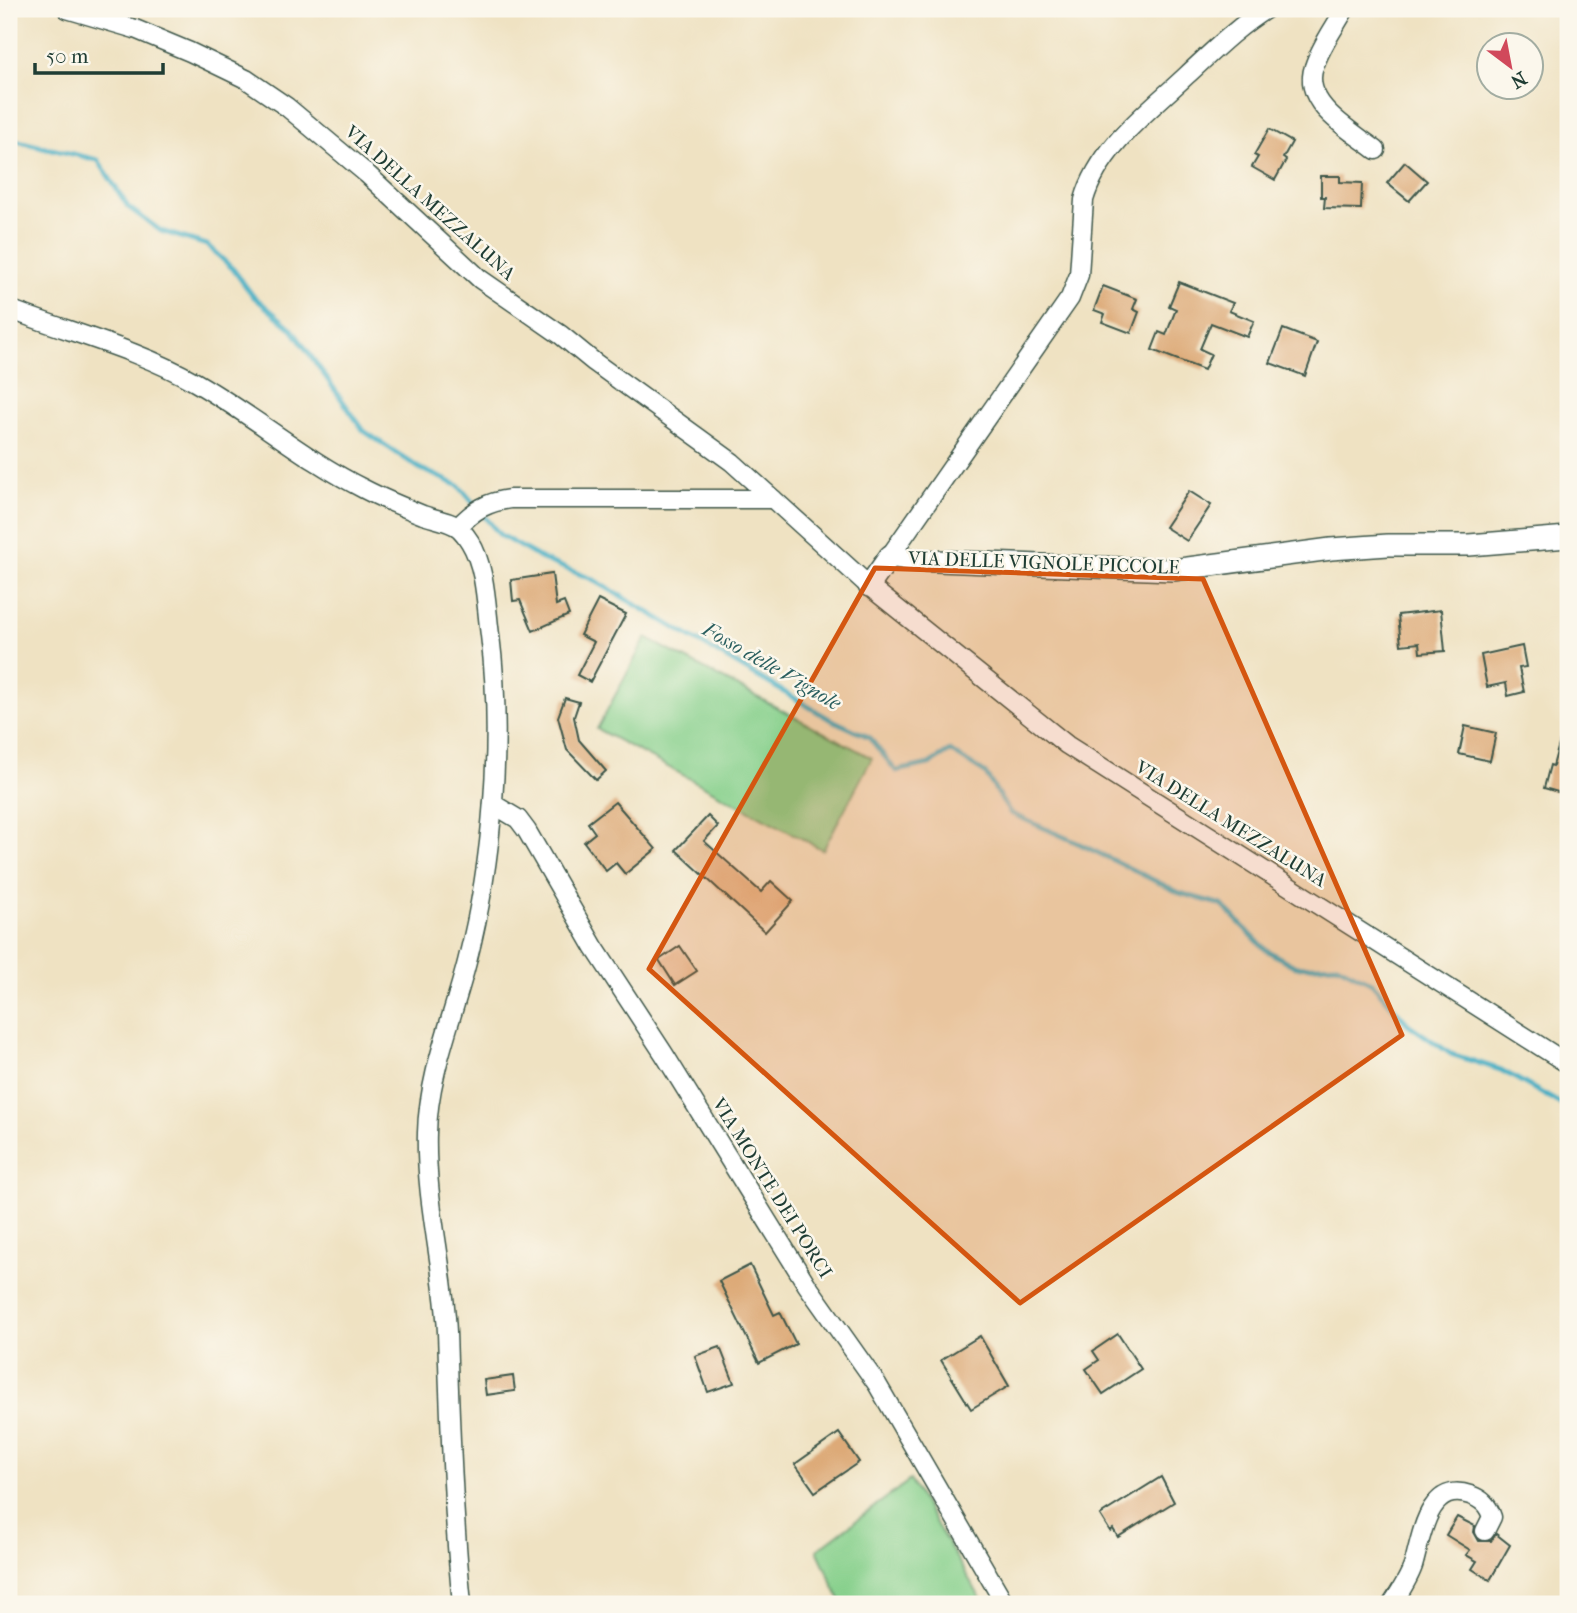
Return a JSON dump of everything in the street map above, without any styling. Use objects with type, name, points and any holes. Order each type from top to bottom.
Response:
[{"type":"street","name":"VIA DELLA MEZZALUNA","points":[[67,9],[135,29],[190,52],[246,79],[287,107],[359,167],[480,279],[561,335],[732,462],[869,586],[1067,745],[1568,1064]]},
{"type":"street","points":[[890,556],[1070,298],[1079,275],[1084,200],[1087,189],[1102,163],[1132,126],[1227,37],[1266,9]]},
{"type":"street","points":[[1345,9],[1313,68],[1313,88],[1317,98],[1332,115],[1376,150]]},
{"type":"street","points":[[9,309],[130,351],[192,380],[354,484],[421,514],[458,527],[472,545],[483,580],[495,673],[493,804],[481,894],[468,960],[446,1033],[427,1128],[430,1189],[447,1331],[455,1530],[462,1604]]},
{"type":"street","points":[[458,527],[472,511],[493,501],[510,499],[774,499]]},
{"type":"street","name":"VIA DELLE VIGNOLE PICCOLE","points":[[869,586],[890,556],[911,560],[1166,570],[1331,549],[1469,545],[1568,537]]},
{"type":"street","name":"VIA MONTE DEI PORCI","points":[[493,804],[517,819],[527,831],[594,947],[664,1054],[807,1285],[877,1384],[1005,1604]]},
{"type":"street","points":[[1392,1604],[1412,1569],[1426,1519],[1438,1502],[1449,1495],[1462,1493],[1481,1499],[1489,1508],[1492,1517],[1485,1531]]},
{"type":"highlighted area","points":[[875,568],[1203,579],[1402,1035],[1020,1303],[649,969]]},
{"type":"green space","points":[[646,638],[872,758],[823,850],[597,729]]},
{"type":"green space","points":[[910,1480],[984,1604],[842,1604],[817,1550]]},
{"type":"building","points":[[1269,129],[1292,142],[1275,180],[1252,167],[1258,157],[1254,155]]},
{"type":"building","points":[[1405,162],[1427,181],[1409,201],[1387,183]]},
{"type":"building","points":[[1321,176],[1340,176],[1340,182],[1362,183],[1361,209],[1324,208]]},
{"type":"building","points":[[1179,282],[1233,303],[1229,311],[1254,321],[1247,337],[1211,323],[1200,349],[1211,354],[1204,370],[1152,350],[1159,332],[1166,335],[1176,309],[1169,306]]},
{"type":"building","points":[[1103,286],[1137,299],[1133,309],[1139,312],[1131,333],[1102,322],[1105,314],[1094,310]]},
{"type":"building","points":[[1283,329],[1317,342],[1305,376],[1270,363]]},
{"type":"building","points":[[1189,491],[1211,505],[1187,541],[1165,527]]},
{"type":"building","points":[[552,574],[556,605],[564,602],[569,615],[533,631],[520,600],[513,601],[511,580]]},
{"type":"building","points":[[598,600],[626,614],[590,682],[577,675],[594,642],[580,635]]},
{"type":"building","points":[[1441,610],[1445,651],[1420,653],[1419,643],[1401,645],[1398,615]]},
{"type":"building","points":[[1522,646],[1526,667],[1519,668],[1524,692],[1508,696],[1506,683],[1487,687],[1481,655]]},
{"type":"building","points":[[565,698],[579,702],[574,717],[579,740],[606,771],[596,780],[567,750],[558,717]]},
{"type":"building","points":[[1465,726],[1496,733],[1490,761],[1459,754]]},
{"type":"building","points":[[1564,726],[1568,727],[1568,795],[1544,788]]},
{"type":"building","points":[[615,802],[656,849],[625,874],[616,863],[606,871],[584,842],[595,833],[588,823]]},
{"type":"building","points":[[708,816],[718,826],[704,841],[761,892],[771,881],[793,901],[765,932],[676,850]]},
{"type":"building","points":[[680,946],[697,971],[675,985],[659,960]]},
{"type":"building","points":[[750,1265],[774,1315],[780,1312],[796,1344],[759,1363],[719,1281]]},
{"type":"building","points":[[1118,1334],[1141,1369],[1103,1394],[1086,1369],[1099,1360],[1093,1351]]},
{"type":"building","points":[[980,1336],[1009,1386],[971,1409],[941,1360]]},
{"type":"building","points":[[720,1347],[734,1383],[708,1392],[695,1356]]},
{"type":"building","points":[[513,1376],[515,1391],[486,1395],[484,1380]]},
{"type":"building","points":[[839,1433],[859,1462],[815,1492],[795,1464]]},
{"type":"building","points":[[1161,1477],[1174,1502],[1118,1537],[1113,1529],[1110,1531],[1100,1515]]},
{"type":"building","points":[[1457,1517],[1475,1526],[1474,1532],[1479,1541],[1491,1541],[1496,1534],[1510,1545],[1490,1580],[1472,1569],[1477,1561],[1466,1555],[1470,1550],[1446,1535]]},
{"type":"waterway","name":"Fosso delle Vignole","points":[[9,139],[98,160],[128,207],[161,231],[207,245],[233,269],[253,296],[291,328],[364,431],[419,468],[459,486],[500,535],[542,559],[592,579],[828,718],[869,737],[896,771],[929,764],[950,751],[985,773],[1010,813],[1180,893],[1222,905],[1266,950],[1296,967],[1337,965],[1372,983],[1408,1024],[1451,1054],[1501,1070],[1568,1108]]}]
